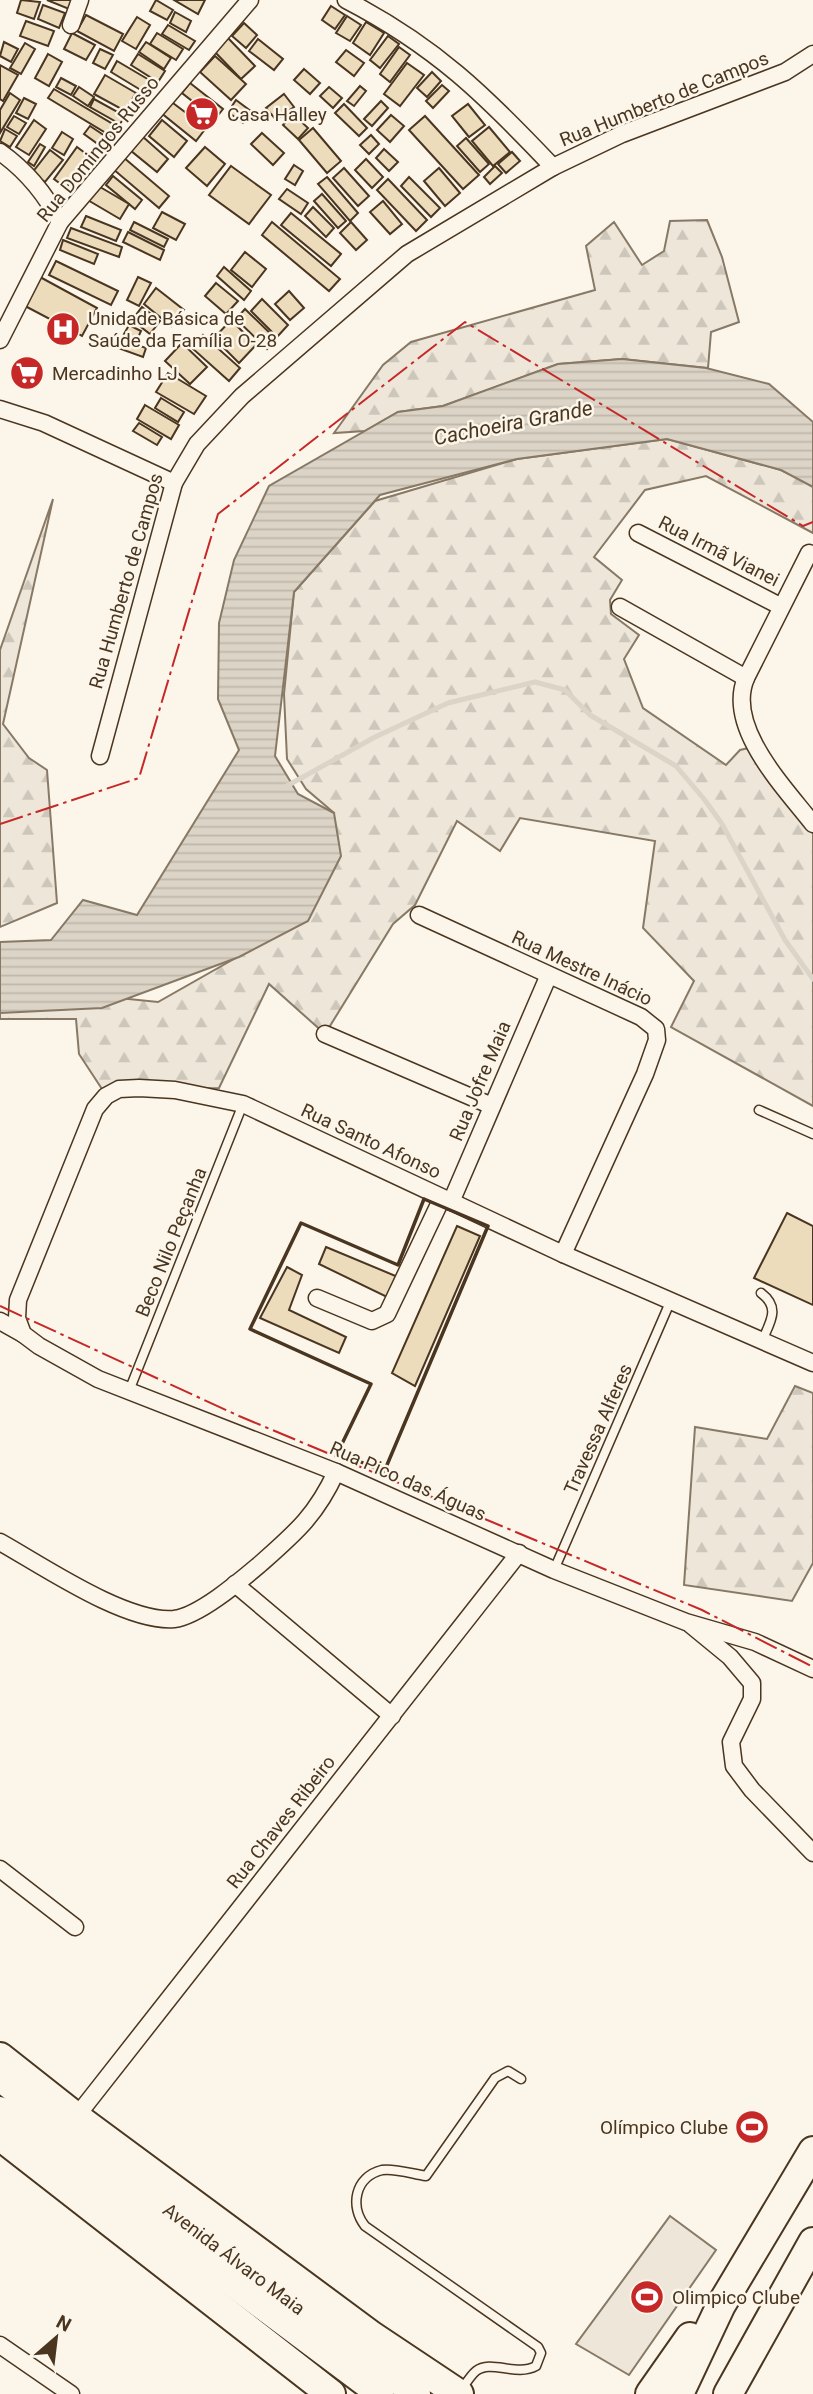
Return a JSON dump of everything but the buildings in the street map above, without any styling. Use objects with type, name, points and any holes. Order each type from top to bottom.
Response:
[{"type":"highway","points":[[0,2057],[54,2125],[458,2394]]},
{"type":"highway","points":[[0,2136],[331,2394]]},
{"type":"highway","points":[[679,2394],[722,2305],[813,2151]]},
{"type":"highway","points":[[728,2394],[813,2242]]},
{"type":"highway","points":[[650,2394],[693,2334],[722,2305]]},
{"type":"main road","points":[[0,2078],[380,2394]]},
{"type":"main road","name":"Avenida Álvaro Maia","points":[[0,2110],[54,2125],[417,2394]]},
{"type":"street","points":[[71,24],[80,0]]},
{"type":"street","name":"Rua Domingos Russo","points":[[0,340],[60,222],[250,0]]},
{"type":"street","points":[[346,0],[383,19],[437,55],[486,96],[553,167]]},
{"type":"street","name":"Rua Humberto de Campos","points":[[100,756],[174,483],[197,444],[242,396],[384,271],[407,254],[553,167],[622,134],[785,72],[813,54]]},
{"type":"street","points":[[0,152],[30,176],[45,195],[60,222]]},
{"type":"street","points":[[0,409],[44,423],[174,483]]},
{"type":"street","name":"Rua Irmã Vianei","points":[[638,533],[780,606]]},
{"type":"street","points":[[809,553],[746,678],[741,698],[752,740],[763,759],[813,824]]},
{"type":"street","points":[[620,607],[746,678]]},
{"type":"street","name":"Rua Mestre Inácio","points":[[419,915],[650,1022],[656,1029],[657,1040],[645,1074],[563,1254]]},
{"type":"street","name":"Rua Jofre Maia","points":[[317,1298],[372,1321],[387,1314],[492,1106],[548,977]]},
{"type":"street","points":[[325,1034],[492,1106]]},
{"type":"street","name":"Rua Santo Afonso","points":[[23,1334],[17,1318],[18,1300],[95,1109],[106,1096],[119,1089],[175,1090],[243,1104],[563,1254],[813,1363]]},
{"type":"street","name":"Rua Pico das Águas","points":[[0,1321],[75,1366],[129,1391],[336,1472],[554,1570],[687,1622],[755,1642],[813,1669]]},
{"type":"street","points":[[0,1542],[127,1612],[176,1619],[199,1608],[235,1584],[286,1544],[313,1516],[336,1472]]},
{"type":"street","name":"Rua Chaves Ribeiro","points":[[54,2125],[391,1716],[519,1553]]},
{"type":"street","points":[[235,1584],[391,1716]]},
{"type":"street","points":[[687,1622],[730,1657],[752,1683],[752,1699],[731,1742],[734,1766],[752,1790],[813,1853]]},
{"type":"street","points":[[0,1869],[75,1927]]},
{"type":"street","points":[[0,2345],[72,2394]]},
{"type":"lane","name":"Beco Nilo Peçanha","points":[[129,1391],[243,1104]]},
{"type":"lane","points":[[758,1110],[813,1134]]},
{"type":"lane","points":[[761,1293],[773,1304],[774,1310],[762,1341]]},
{"type":"lane","name":"Travessa Alferes","points":[[554,1570],[671,1300]]},
{"type":"lane","points":[[458,2394],[475,2371],[486,2366],[515,2371],[527,2371],[537,2366],[541,2353],[538,2347],[365,2226],[356,2215],[354,2201],[360,2187],[371,2175],[383,2170],[426,2176],[495,2078],[508,2071],[521,2079]]},
{"type":"green space","points":[[707,220],[722,257],[739,322],[711,332],[708,368],[622,359],[558,364],[443,406],[398,412],[365,431],[334,433],[383,365],[411,342],[595,290],[586,246],[614,222],[642,265],[664,251],[670,221]]},
{"type":"green space","points":[[667,439],[781,470],[813,485],[813,533],[706,476],[645,490],[594,557],[622,580],[610,600],[611,614],[639,635],[624,659],[643,708],[726,765],[740,750],[757,746],[813,822],[813,1106],[671,1027],[694,981],[643,928],[655,841],[520,818],[500,851],[457,821],[415,905],[393,924],[325,1034],[269,984],[219,1088],[102,1089],[79,1054],[76,1019],[0,1019],[0,986],[158,1002],[239,956],[334,813],[306,789],[287,759],[284,694],[294,592],[375,501],[517,459]]},
{"type":"green space","points":[[53,499],[3,724],[29,758],[47,770],[57,903],[0,927],[0,650]]},
{"type":"green space","points":[[795,1386],[813,1393],[813,1563],[792,1601],[684,1585],[695,1427],[767,1439]]},
{"type":"green space","name":"Olimpico Clube","points":[[670,2216],[716,2250],[629,2375],[576,2344]]},
{"type":"water","name":"Cachoeira Grande","points":[[622,359],[706,368],[769,384],[813,422],[813,487],[781,470],[667,439],[517,459],[380,495],[294,592],[275,756],[298,794],[334,813],[341,856],[308,921],[239,957],[102,1008],[0,1013],[0,942],[51,940],[83,900],[137,915],[239,750],[218,699],[219,623],[234,560],[269,486],[398,412],[443,406],[558,364]]},
{"type":"waterway","points":[[285,787],[375,737],[448,703],[535,682],[565,690],[590,715],[676,766],[722,824],[785,940],[813,979]]},
{"type":"wall","points":[[424,1199],[488,1226],[384,1472],[338,1452],[371,1384],[250,1329],[301,1223],[398,1265],[424,1199]]},
{"type":"power","points":[[0,824],[139,778],[218,514],[465,322],[803,526],[813,522]]},
{"type":"power","points":[[0,1306],[239,1416],[702,1610],[813,1667]]},
{"type":"place","name":"Casa Halley","points":[[202,114]]},
{"type":"place","name":"Unidade Básica de Saúde da Família O-28","points":[[63,329]]},
{"type":"place","name":"Mercadinho LJ","points":[[27,373]]},
{"type":"place","name":"Olímpico Clube","points":[[752,2127]]},
{"type":"place","name":"Olimpico Clube","points":[[647,2297]]}]
